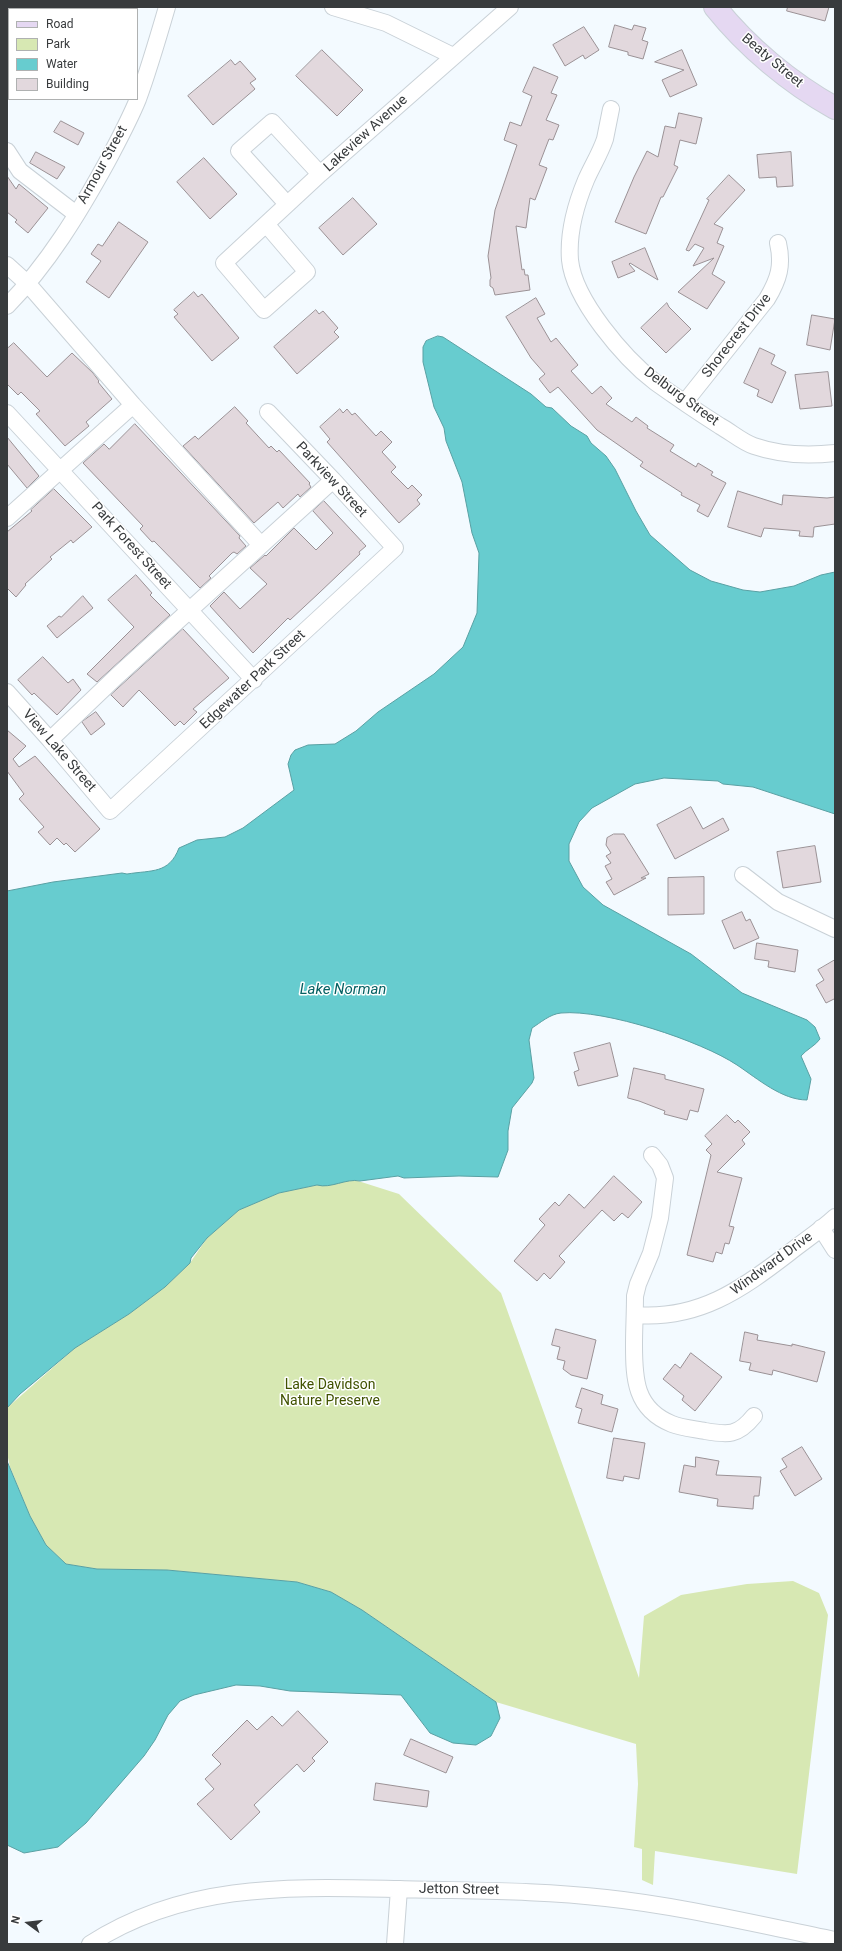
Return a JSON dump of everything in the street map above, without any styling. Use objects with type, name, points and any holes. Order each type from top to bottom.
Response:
[{"type":"street","name":"Armour Street","points":[[138,97],[167,7]]},
{"type":"street","points":[[333,7],[386,23],[453,56]]},
{"type":"street","name":"Lakeview Avenue","points":[[266,224],[307,272],[264,310],[224,263],[287,204],[320,174],[510,7]]},
{"type":"street","name":"Beaty Street","points":[[715,7],[743,38],[785,75],[835,108]]},
{"type":"street","name":"Armour Street","points":[[7,306],[28,284],[61,239],[120,138],[137,100]]},
{"type":"street","name":"Delburg Street","points":[[611,109],[605,139],[599,156],[586,181],[576,209],[570,248],[570,261],[573,276],[582,299],[618,346],[654,381],[702,415],[752,445],[770,451],[787,454],[835,453]]},
{"type":"street","points":[[287,204],[239,151],[272,122],[320,174]]},
{"type":"street","points":[[7,151],[20,171],[76,214]]},
{"type":"street","name":"Shorecrest Drive","points":[[685,402],[767,299],[776,285],[781,256],[778,242]]},
{"type":"street","points":[[7,265],[28,284],[133,405],[261,545]]},
{"type":"street","points":[[7,518],[133,405]]},
{"type":"street","name":"Parkview Street","points":[[268,412],[333,480],[394,548]]},
{"type":"street","name":"Park Forest Street","points":[[7,413],[61,469],[254,680]]},
{"type":"street","points":[[50,740],[189,610],[333,480]]},
{"type":"street","name":"Edgewater Park Street","points":[[110,811],[254,680],[394,548]]},
{"type":"street","name":"View Lake Street","points":[[7,692],[110,811]]},
{"type":"street","points":[[743,876],[778,902],[835,928]]},
{"type":"street","points":[[652,1155],[660,1165],[665,1178],[657,1234],[638,1284],[634,1315],[634,1373],[637,1388],[642,1399],[650,1409],[662,1419],[674,1425],[727,1434],[739,1430],[754,1416]]},
{"type":"street","name":"Windward Drive","points":[[634,1315],[661,1315],[691,1310],[727,1296],[760,1276],[835,1217]]},
{"type":"street","points":[[821,1228],[835,1250]]},
{"type":"street","name":"Jetton Street","points":[[90,1944],[134,1920],[191,1900],[245,1890],[318,1888],[535,1892],[606,1898],[642,1903],[835,1940]]},
{"type":"street","points":[[395,1944],[399,1889]]},
{"type":"green space","name":"Lake Davidson Nature Preserve","points":[[355,1180],[399,1194],[501,1293],[639,1678],[644,1616],[681,1595],[747,1584],[793,1581],[819,1593],[828,1615],[797,1874],[655,1851],[653,1885],[642,1880],[642,1849],[634,1847],[638,1784],[636,1744],[496,1702],[362,1610],[331,1592],[297,1582],[167,1570],[97,1569],[66,1564],[46,1545],[30,1516],[10,1467],[7,1453],[7,1408],[75,1348],[129,1314],[165,1287],[190,1263],[207,1238],[239,1210],[279,1193],[317,1185]]},
{"type":"water","name":"Lake Norman","points":[[438,336],[443,337],[531,394],[546,407],[552,408],[571,426],[587,436],[591,443],[606,456],[615,469],[650,535],[690,570],[711,581],[743,590],[760,592],[794,586],[821,575],[835,572],[835,814],[753,787],[723,784],[718,781],[664,778],[635,784],[592,808],[579,822],[569,844],[569,861],[583,887],[603,905],[691,954],[742,993],[807,1020],[815,1027],[820,1039],[801,1056],[811,1079],[807,1100],[798,1099],[779,1093],[721,1056],[700,1046],[652,1028],[627,1021],[580,1013],[561,1013],[553,1015],[532,1028],[529,1040],[534,1078],[532,1083],[512,1108],[508,1131],[508,1150],[498,1177],[459,1176],[404,1178],[398,1176],[360,1181],[355,1180],[328,1186],[317,1185],[279,1193],[239,1210],[207,1238],[191,1258],[190,1263],[165,1287],[129,1314],[75,1348],[20,1394],[7,1408],[7,891],[53,882],[122,873],[127,874],[152,871],[165,867],[175,856],[179,848],[197,840],[225,837],[243,828],[294,790],[288,764],[291,755],[295,750],[308,745],[335,744],[356,731],[378,712],[434,674],[463,647],[477,613],[479,553],[472,533],[462,482],[446,441],[444,428],[434,407],[423,362],[423,347],[426,341]]},
{"type":"water","points":[[7,1461],[30,1516],[46,1545],[66,1564],[97,1569],[167,1570],[297,1582],[331,1592],[362,1610],[496,1702],[500,1718],[491,1736],[476,1745],[453,1743],[430,1733],[401,1695],[290,1691],[260,1686],[236,1685],[194,1695],[180,1701],[168,1715],[155,1740],[144,1756],[86,1823],[58,1847],[24,1853],[7,1845]]},
{"type":"building","points":[[788,7],[829,7],[825,21],[787,11]]},
{"type":"building","points":[[615,25],[632,30],[634,25],[646,28],[642,40],[648,42],[643,59],[628,55],[628,52],[609,47]]},
{"type":"building","points":[[584,27],[599,50],[585,59],[583,55],[565,66],[553,45]]},
{"type":"building","points":[[322,50],[363,90],[337,116],[296,76]]},
{"type":"building","points":[[682,50],[697,85],[670,97],[662,80],[684,70],[655,62]]},
{"type":"building","points":[[231,60],[235,65],[240,61],[256,79],[250,83],[255,89],[213,125],[188,96]]},
{"type":"building","points":[[534,67],[558,77],[551,93],[557,95],[546,120],[559,125],[553,140],[549,139],[539,165],[547,168],[535,200],[530,198],[526,228],[516,226],[522,270],[524,269],[525,275],[528,275],[530,290],[495,295],[493,288],[490,286],[491,278],[488,256],[495,210],[517,145],[504,140],[510,122],[521,126],[532,96],[523,92]]},
{"type":"building","points":[[679,113],[702,118],[696,144],[680,140],[674,165],[678,167],[663,197],[661,197],[646,234],[615,222],[647,151],[658,157],[665,126],[675,128]]},
{"type":"building","points":[[61,121],[84,133],[78,145],[54,132]]},
{"type":"building","points":[[36,152],[65,167],[57,179],[30,163]]},
{"type":"building","points":[[791,152],[793,186],[777,187],[776,177],[759,178],[757,155]]},
{"type":"building","points":[[204,158],[237,194],[210,219],[177,182]]},
{"type":"building","points":[[729,175],[745,190],[714,224],[723,228],[717,243],[724,246],[712,274],[725,282],[707,309],[678,292],[714,258],[693,266],[704,248],[695,244],[689,251],[686,250],[709,200],[707,199]]},
{"type":"building","points":[[7,176],[16,189],[19,184],[48,208],[28,233],[15,222],[17,220],[7,212]]},
{"type":"building","points":[[353,198],[377,224],[343,255],[319,228]]},
{"type":"building","points":[[119,222],[148,242],[109,298],[86,282],[101,261],[91,254],[98,244],[102,246]]},
{"type":"building","points":[[645,248],[658,280],[630,263],[629,264],[635,271],[618,278],[612,262]]},
{"type":"building","points":[[194,292],[198,297],[202,294],[239,338],[212,361],[174,317],[178,314],[174,310]]},
{"type":"building","points":[[536,298],[545,314],[537,318],[551,342],[556,338],[578,365],[571,371],[592,394],[601,386],[612,398],[606,404],[632,422],[636,417],[648,426],[647,428],[674,445],[670,451],[696,467],[698,463],[713,472],[711,475],[726,483],[708,517],[697,511],[700,505],[681,495],[682,493],[640,466],[643,462],[597,430],[558,387],[550,393],[539,379],[545,374],[531,358],[506,317]]},
{"type":"building","points":[[667,303],[669,307],[691,329],[666,353],[641,328]]},
{"type":"building","points":[[316,310],[319,314],[323,311],[338,328],[334,332],[339,337],[297,374],[274,347]]},
{"type":"building","points":[[812,315],[835,319],[830,350],[807,345]]},
{"type":"building","points":[[14,343],[47,377],[72,353],[93,373],[99,381],[98,382],[112,399],[86,422],[89,426],[65,446],[36,414],[40,411],[21,392],[18,395],[7,384],[7,349]]},
{"type":"building","points":[[760,348],[775,355],[771,364],[786,372],[772,403],[757,396],[759,390],[744,383]]},
{"type":"building","points":[[828,372],[832,406],[800,409],[795,375]]},
{"type":"building","points":[[235,407],[248,421],[246,423],[269,448],[271,446],[277,452],[279,450],[310,483],[309,484],[311,487],[300,497],[298,494],[283,508],[278,502],[254,523],[183,446],[195,436],[198,439]]},
{"type":"building","points":[[340,409],[343,413],[347,409],[352,415],[355,413],[376,436],[381,431],[392,442],[382,452],[396,467],[391,472],[408,489],[412,485],[422,495],[417,500],[420,504],[399,523],[327,442],[330,439],[320,427]]},
{"type":"building","points":[[135,424],[240,536],[239,538],[246,546],[237,554],[234,552],[232,553],[209,576],[211,578],[200,588],[154,541],[152,542],[140,529],[143,526],[83,463],[104,444],[109,449]]},
{"type":"building","points":[[7,437],[39,476],[27,488],[7,464]]},
{"type":"building","points":[[54,489],[92,527],[73,543],[71,540],[50,557],[52,559],[25,584],[26,585],[16,597],[7,588],[7,532],[32,511],[31,510]]},
{"type":"building","points":[[738,491],[782,505],[783,495],[827,498],[835,497],[835,524],[814,527],[813,537],[799,536],[800,531],[764,528],[761,537],[728,527]]},
{"type":"building","points":[[324,501],[366,546],[359,552],[360,554],[319,593],[290,620],[288,618],[253,653],[210,606],[224,592],[240,609],[267,584],[250,568],[265,555],[266,556],[294,528],[316,550],[333,533],[313,511]]},
{"type":"building","points":[[136,575],[152,593],[150,595],[170,615],[97,682],[87,674],[134,627],[108,600]]},
{"type":"building","points":[[83,596],[93,608],[57,638],[47,626],[59,616],[61,617]]},
{"type":"building","points":[[183,629],[229,678],[193,709],[197,712],[184,725],[180,721],[175,726],[139,690],[123,707],[111,695]]},
{"type":"building","points":[[43,657],[68,683],[73,679],[81,690],[57,715],[34,693],[32,695],[18,680]]},
{"type":"building","points":[[96,712],[105,724],[91,735],[82,722]]},
{"type":"building","points":[[7,730],[26,746],[13,759],[19,767],[35,756],[100,829],[75,852],[66,843],[64,845],[57,838],[50,845],[38,832],[44,827],[19,799],[24,794],[7,771]]},
{"type":"building","points":[[691,807],[703,829],[723,818],[729,830],[675,859],[657,825]]},
{"type":"building","points":[[614,834],[624,834],[649,874],[641,878],[646,878],[614,895],[606,882],[612,879],[605,866],[611,863],[606,856],[611,853],[606,845],[607,838]]},
{"type":"building","points":[[815,846],[821,882],[783,888],[777,852]]},
{"type":"building","points":[[704,877],[704,914],[668,915],[668,878]]},
{"type":"building","points":[[742,912],[746,921],[750,919],[759,938],[734,949],[722,921]]},
{"type":"building","points":[[757,943],[798,950],[795,972],[768,967],[769,961],[755,959]]},
{"type":"building","points":[[835,960],[835,1000],[834,999],[826,1003],[816,985],[824,980],[818,970]]},
{"type":"building","points":[[610,1043],[618,1076],[578,1086],[574,1072],[579,1070],[574,1053]]},
{"type":"building","points":[[634,1068],[665,1075],[665,1079],[704,1089],[698,1112],[690,1110],[687,1120],[664,1114],[665,1111],[628,1098]]},
{"type":"building","points":[[727,1115],[735,1123],[738,1120],[750,1132],[742,1140],[745,1144],[717,1172],[742,1178],[729,1226],[734,1227],[729,1244],[725,1243],[722,1254],[716,1252],[713,1262],[687,1255],[711,1155],[706,1150],[712,1144],[705,1136]]},
{"type":"building","points":[[614,1176],[642,1202],[628,1218],[622,1213],[614,1221],[602,1210],[559,1256],[565,1262],[550,1279],[544,1273],[537,1281],[514,1261],[545,1225],[539,1219],[555,1202],[559,1206],[569,1194],[584,1208]]},
{"type":"building","points":[[556,1329],[596,1340],[587,1379],[571,1375],[563,1369],[565,1361],[557,1359],[560,1347],[552,1345]]},
{"type":"building","points":[[745,1332],[758,1335],[757,1340],[792,1346],[792,1344],[825,1352],[817,1382],[773,1370],[772,1375],[749,1370],[751,1363],[740,1361]]},
{"type":"building","points":[[691,1353],[722,1377],[695,1411],[682,1400],[684,1396],[663,1379],[675,1364],[680,1368]]},
{"type":"building","points":[[582,1388],[603,1395],[601,1404],[618,1409],[612,1432],[578,1423],[582,1409],[576,1407]]},
{"type":"building","points":[[614,1438],[645,1443],[639,1479],[624,1476],[623,1481],[607,1478]]},
{"type":"building","points":[[802,1447],[822,1479],[795,1496],[780,1471],[787,1467],[782,1459]]},
{"type":"building","points":[[696,1457],[719,1461],[716,1475],[761,1477],[759,1496],[754,1496],[753,1509],[717,1506],[718,1499],[679,1492],[684,1465],[695,1467]]},
{"type":"building","points":[[298,1711],[328,1742],[312,1758],[315,1761],[304,1772],[297,1764],[254,1805],[260,1812],[231,1840],[197,1804],[214,1789],[205,1779],[221,1764],[212,1755],[247,1720],[257,1730],[272,1716],[282,1726]]},
{"type":"building","points":[[411,1739],[453,1757],[446,1773],[404,1755]]},
{"type":"building","points":[[376,1783],[429,1791],[427,1807],[374,1800]]}]
